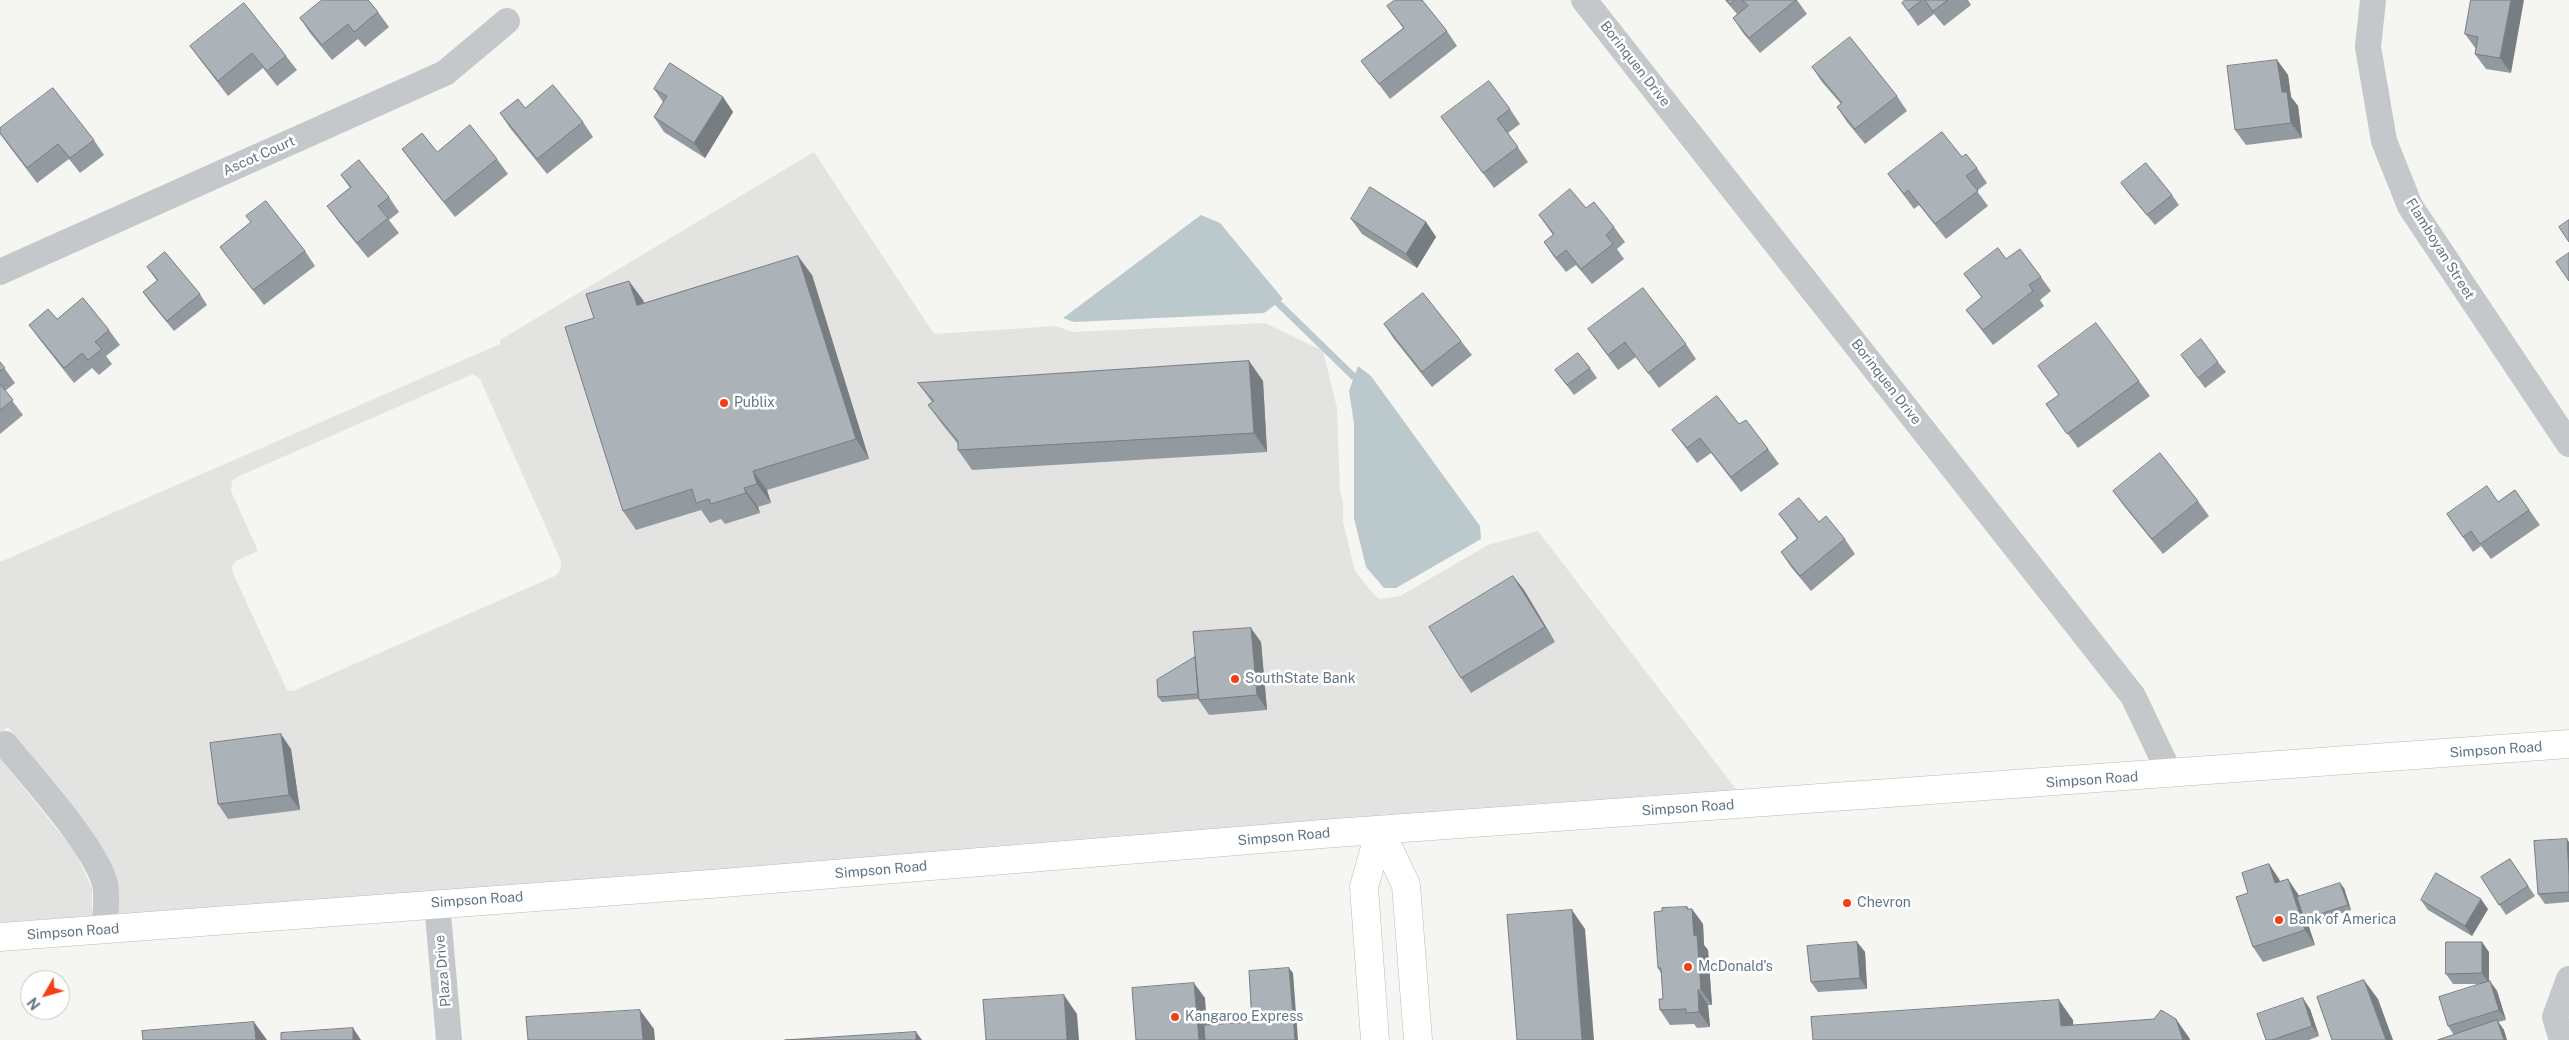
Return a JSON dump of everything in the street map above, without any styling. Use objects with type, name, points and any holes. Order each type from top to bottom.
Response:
[{"type":"main road","name":"Simpson Road","points":[[0,937],[711,884],[1380,830],[2569,744]]},
{"type":"main road","points":[[1375,1040],[1364,887],[1380,830]]},
{"type":"main road","points":[[1380,830],[1406,885],[1418,1040]]},
{"type":"street","name":"Borinquen Drive","points":[[1584,0],[2133,696],[2170,774]]},
{"type":"street","name":"Flamboyan Street","points":[[2373,0],[2368,47],[2384,141],[2410,206],[2569,444]]},
{"type":"street","name":"Ascot Court","points":[[0,272],[445,73],[506,21]]},
{"type":"street","points":[[5,744],[85,845],[97,864],[105,885],[104,930]]},
{"type":"street","name":"Plaza Drive","points":[[436,903],[449,1040]]},
{"type":"street","points":[[2562,1040],[2555,1017],[2569,979]]},
{"type":"shaded area","points":[[814,152],[934,334],[1055,326],[1073,332],[1265,323],[1323,351],[1337,408],[1343,522],[1355,571],[1375,596],[1380,599],[1400,596],[1488,545],[1538,531],[1739,793],[1389,817],[1387,813],[1380,817],[1372,816],[1371,818],[683,874],[116,914],[96,838],[8,727],[0,733],[0,562],[500,344],[500,340]],"holes":[[[473,374],[480,379],[561,561],[560,571],[555,576],[293,691],[287,690],[233,573],[232,567],[236,561],[258,551],[231,491],[232,481],[237,477]]]},
{"type":"shaded area","points":[[1201,215],[1220,223],[1283,299],[1264,313],[1074,322],[1063,318]]},
{"type":"shaded area","points":[[1358,366],[1371,376],[1480,526],[1481,539],[1396,588],[1384,588],[1366,567],[1354,518],[1354,424],[1349,391]]},
{"type":"shaded area","points":[[0,758],[75,852],[92,888],[92,916],[0,923]]},
{"type":"building","points":[[322,0],[368,0],[378,12],[354,32],[348,24],[322,45],[300,18]]},
{"type":"building","points":[[1395,0],[1422,0],[1447,31],[1379,84],[1361,61],[1404,28],[1387,6]]},
{"type":"building","points":[[1727,0],[1735,0],[1730,4]]},
{"type":"building","points":[[1743,0],[1796,0],[1749,38],[1733,18],[1748,6]]},
{"type":"building","points":[[1905,0],[1922,0],[1908,11],[1902,3]]},
{"type":"building","points":[[1925,0],[1948,0],[1933,11]]},
{"type":"building","points":[[2471,0],[2511,0],[2500,58],[2475,54],[2478,37],[2465,34]]},
{"type":"building","points":[[244,3],[286,56],[267,71],[252,53],[218,81],[190,46]]},
{"type":"building","points":[[1850,37],[1897,96],[1855,129],[1837,107],[1842,103],[1812,67]]},
{"type":"building","points":[[2277,60],[2282,92],[2287,92],[2291,123],[2235,130],[2227,66]]},
{"type":"building","points":[[670,63],[723,97],[694,143],[654,117],[667,96],[654,89]]},
{"type":"building","points":[[1489,81],[1510,109],[1497,119],[1518,147],[1483,173],[1441,117]]},
{"type":"building","points":[[553,85],[583,122],[537,159],[500,113],[518,99],[525,108]]},
{"type":"building","points":[[53,88],[94,140],[70,158],[58,144],[27,168],[0,133],[0,128]]},
{"type":"building","points":[[470,125],[497,159],[444,202],[402,149],[422,133],[437,152]]},
{"type":"building","points":[[1942,132],[1962,157],[1966,154],[1977,168],[1966,176],[1978,191],[1935,224],[1908,190],[1904,194],[1888,174]]},
{"type":"building","points":[[359,160],[389,197],[378,206],[388,218],[357,243],[327,206],[351,187],[341,175]]},
{"type":"building","points":[[2146,163],[2172,195],[2147,215],[2121,183]]},
{"type":"building","points":[[1370,187],[1426,222],[1406,254],[1351,219]]},
{"type":"building","points":[[1570,189],[1586,208],[1594,202],[1614,227],[1606,235],[1613,244],[1581,269],[1566,250],[1556,258],[1544,242],[1554,234],[1539,215]]},
{"type":"building","points":[[266,201],[305,251],[253,290],[220,247],[251,222],[246,216]]},
{"type":"building","points":[[2569,220],[2569,242],[2559,227]]},
{"type":"building","points":[[1998,248],[2006,259],[2020,249],[2041,277],[2029,285],[2033,291],[1983,330],[1966,310],[1982,297],[1964,274]]},
{"type":"building","points":[[165,252],[200,294],[167,321],[143,292],[158,280],[147,267]]},
{"type":"building","points":[[2569,253],[2569,281],[2556,262]]},
{"type":"building","name":"Publix","points":[[798,256],[856,439],[753,471],[757,484],[744,488],[746,493],[711,504],[709,499],[696,503],[692,489],[623,511],[565,327],[594,318],[586,294],[629,281],[637,305]]},
{"type":"building","points":[[1643,288],[1686,344],[1648,373],[1625,342],[1608,355],[1588,329]]},
{"type":"building","points":[[1423,293],[1461,341],[1422,372],[1384,324]]},
{"type":"building","points":[[83,298],[109,330],[95,342],[102,349],[88,360],[82,353],[64,368],[29,325],[48,309],[57,319]]},
{"type":"building","points":[[2096,323],[2139,381],[2067,434],[2046,404],[2059,395],[2038,366]]},
{"type":"building","points":[[2201,339],[2218,362],[2198,378],[2181,355]]},
{"type":"building","points":[[1578,353],[1590,368],[1567,385],[1555,370]]},
{"type":"building","points":[[1249,361],[1254,433],[958,450],[958,441],[928,405],[934,401],[918,383]]},
{"type":"building","points":[[0,362],[5,368],[0,371]]},
{"type":"building","points":[[0,384],[13,400],[0,410]]},
{"type":"building","points":[[1717,396],[1739,424],[1746,420],[1768,449],[1731,477],[1700,438],[1687,448],[1672,430]]},
{"type":"building","points":[[2160,453],[2198,501],[2152,539],[2113,491]]},
{"type":"building","points":[[2487,486],[2498,502],[2515,490],[2529,510],[2480,544],[2471,531],[2463,537],[2447,514]]},
{"type":"building","points":[[1799,498],[1819,522],[1826,516],[1845,539],[1800,576],[1781,552],[1798,538],[1779,514]]},
{"type":"building","points":[[1513,576],[1545,627],[1461,678],[1429,627]]},
{"type":"building","name":"SouthState Bank","points":[[1251,628],[1257,695],[1199,700],[1193,632]]},
{"type":"building","points":[[1195,657],[1198,694],[1158,697],[1157,680]]},
{"type":"building","points":[[281,734],[289,795],[218,804],[210,743]]},
{"type":"building","points":[[2567,839],[2569,892],[2538,894],[2534,841]]},
{"type":"building","points":[[2510,859],[2528,886],[2499,905],[2481,877]]},
{"type":"building","points":[[2269,864],[2275,883],[2288,879],[2305,930],[2253,947],[2236,897],[2248,893],[2242,873]]},
{"type":"building","points":[[2436,873],[2481,899],[2465,926],[2421,900]]},
{"type":"building","points":[[2340,883],[2348,905],[2304,919],[2297,897]]},
{"type":"building","name":"McDonald's","points":[[1687,907],[1687,909],[1692,909],[1694,936],[1697,935],[1701,990],[1698,990],[1699,1012],[1686,1013],[1686,1009],[1660,1010],[1659,999],[1663,999],[1661,968],[1658,968],[1654,912],[1662,911],[1662,908]]},
{"type":"building","points":[[1572,910],[1582,1040],[1517,1040],[1507,915]]},
{"type":"building","points":[[1857,942],[1860,978],[1811,982],[1807,946]]},
{"type":"building","points":[[2446,942],[2482,942],[2482,973],[2446,974]]},
{"type":"building","points":[[1289,968],[1295,1040],[1205,1040],[1204,1025],[1252,1022],[1249,971]]},
{"type":"building","points":[[2364,980],[2386,1040],[2332,1040],[2317,997]]},
{"type":"building","points":[[2490,981],[2499,1010],[2448,1026],[2439,997]]},
{"type":"building","name":"Kangaroo Express","points":[[1194,983],[1199,1040],[1136,1040],[1132,988]]},
{"type":"building","points":[[1064,995],[1067,1040],[986,1040],[983,1000]]},
{"type":"building","points":[[2303,998],[2312,1026],[2272,1040],[2266,1040],[2257,1014]]},
{"type":"building","points":[[2059,1000],[2061,1026],[2154,1019],[2161,1010],[2176,1019],[2183,1040],[1813,1040],[1811,1017]]},
{"type":"building","points":[[640,1010],[643,1040],[528,1040],[526,1017]]},
{"type":"building","points":[[2497,1020],[2504,1040],[2438,1040]]},
{"type":"building","points":[[254,1022],[256,1040],[143,1040],[142,1031]]},
{"type":"building","points":[[353,1028],[353,1040],[281,1040],[281,1033]]},
{"type":"building","points":[[916,1032],[916,1040],[785,1040]]},
{"type":"waterway","points":[[1278,303],[1353,376]]},
{"type":"place","name":"Publix","points":[[724,403]]},
{"type":"place","name":"SouthState Bank","points":[[1235,679]]},
{"type":"place","name":"Chevron","points":[[1847,903]]},
{"type":"place","name":"Bank of America","points":[[2279,920]]},
{"type":"place","name":"McDonald's","points":[[1688,967]]},
{"type":"place","name":"Kangaroo Express","points":[[1175,1017]]}]
